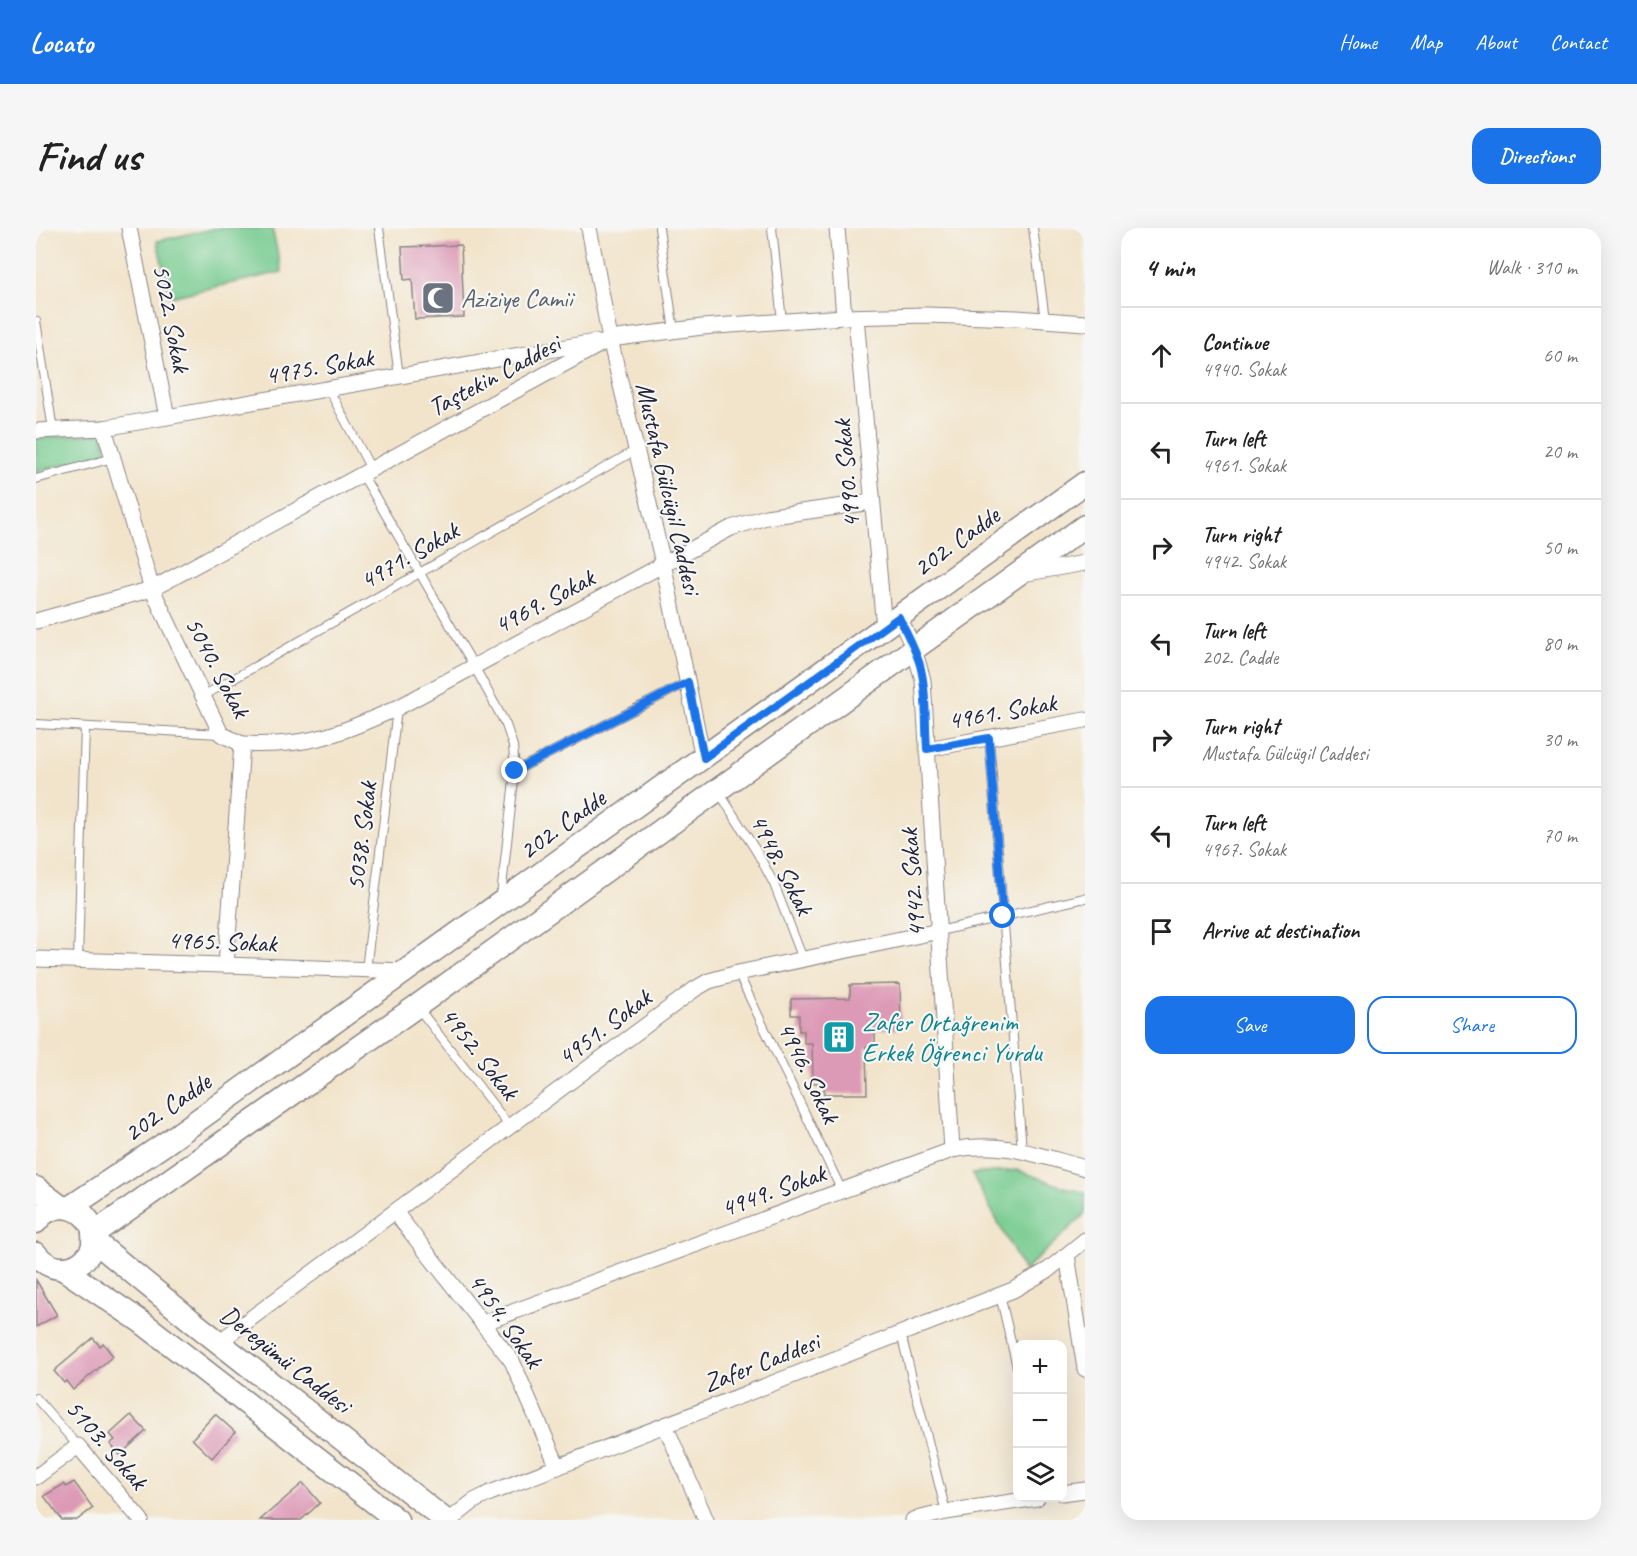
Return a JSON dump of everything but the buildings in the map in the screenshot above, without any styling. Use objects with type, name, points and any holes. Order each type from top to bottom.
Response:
[{"type":"main road","name":"202. Cadde","points":[[36,1222],[46,1211],[65,1207],[166,1143],[1085,483]]},
{"type":"main road","points":[[52,1272],[78,1265],[92,1248],[93,1237],[1085,526]]},
{"type":"main road","points":[[36,1188],[65,1207]]},
{"type":"main road","name":"Deregümü Caddesi","points":[[65,1207],[77,1210],[92,1227],[93,1237],[219,1342],[447,1520]]},
{"type":"main road","points":[[36,1254],[52,1272],[143,1323],[397,1520]]},
{"type":"street","name":"5022. Sokak","points":[[129,228],[167,417]]},
{"type":"street","name":"Mustafa Gülcügil Caddesi","points":[[590,228],[610,339],[663,563],[704,758]]},
{"type":"street","name":"4990. Sokak","points":[[837,228],[872,502],[891,623]]},
{"type":"street","name":"Taştekin Caddesi","points":[[36,621],[152,589],[610,339],[782,321],[850,317],[926,315],[1085,323]]},
{"type":"street","name":"4975. Sokak","points":[[36,431],[104,428],[610,339]]},
{"type":"street","name":"5040. Sokak","points":[[104,428],[152,589],[221,734],[242,744],[226,965]]},
{"type":"street","name":"4969. Sokak","points":[[242,744],[304,743],[356,727],[397,708],[713,536],[747,522],[766,517],[872,502]]},
{"type":"street","points":[[1016,575],[1085,563]]},
{"type":"street","name":"4942. Sokak","points":[[891,623],[914,649],[923,680],[952,1150]]},
{"type":"street","name":"4961. Sokak","points":[[927,749],[1085,720]]},
{"type":"street","name":"4951. Sokak","points":[[219,1342],[695,989],[709,981],[939,931]]},
{"type":"street","name":"4965. Sokak","points":[[36,959],[407,971]]},
{"type":"street","name":"4949. Sokak","points":[[483,1323],[952,1150],[987,1145],[1022,1150],[1085,1168]]},
{"type":"street","name":"4954. Sokak","points":[[394,1212],[512,1361],[558,1467]]},
{"type":"street","name":"Zafer Caddesi","points":[[447,1520],[474,1501],[1000,1295],[1048,1270],[1085,1240]]},
{"type":"street","points":[[1067,1255],[1082,1330],[1085,1369]]},
{"type":"street","points":[[665,1425],[706,1520]]},
{"type":"street","points":[[36,1477],[78,1446]]},
{"type":"street","name":"5103. Sokak","points":[[78,1446],[141,1520]]},
{"type":"street","points":[[1067,1492],[1085,1490]]},
{"type":"street","points":[[914,1520],[946,1512],[1013,1501]]},
{"type":"lane","points":[[379,228],[399,376]]},
{"type":"lane","points":[[659,228],[674,331]]},
{"type":"lane","points":[[772,228],[782,321]]},
{"type":"lane","points":[[1033,228],[1045,320]]},
{"type":"lane","points":[[36,321],[53,430]]},
{"type":"lane","points":[[328,388],[366,472],[510,735],[515,771],[501,903]]},
{"type":"lane","name":"4971. Sokak","points":[[203,696],[636,450]]},
{"type":"lane","points":[[36,479],[113,458]]},
{"type":"lane","points":[[515,771],[688,682]]},
{"type":"lane","name":"5038. Sokak","points":[[366,970],[397,708]]},
{"type":"lane","points":[[36,724],[221,734]]},
{"type":"lane","points":[[78,960],[85,727]]},
{"type":"lane","points":[[989,738],[1022,1150]]},
{"type":"lane","name":"4948. Sokak","points":[[718,790],[774,884],[803,959]]},
{"type":"lane","name":"4951. Sokak","points":[[939,931],[1085,898]]},
{"type":"lane","name":"4946. Sokak","points":[[738,973],[842,1191]]},
{"type":"lane","name":"4952. Sokak","points":[[417,1006],[510,1126]]},
{"type":"lane","points":[[1000,1295],[1013,1350]]},
{"type":"lane","points":[[901,1334],[946,1512]]},
{"type":"lane","name":"5103. Sokak","points":[[36,1398],[78,1446]]},
{"type":"green space","points":[[216,228],[272,228],[282,272],[170,297],[157,241]]},
{"type":"green space","points":[[103,433],[107,453],[36,472],[36,438]]},
{"type":"green space","points":[[1017,1170],[1069,1189],[1085,1192],[1085,1214],[1024,1271],[972,1174]]},
{"type":"place","name":"Aziziye Camii","points":[[438,298]]},
{"type":"place","name":"Zafer Ortağrenim Erkek Öğrenci Yurdu","points":[[839,1037]]},
{"type":"route","points":[[515,771],[688,682],[704,758],[899,617],[920,665],[927,749],[989,738],[1003,916]]}]
